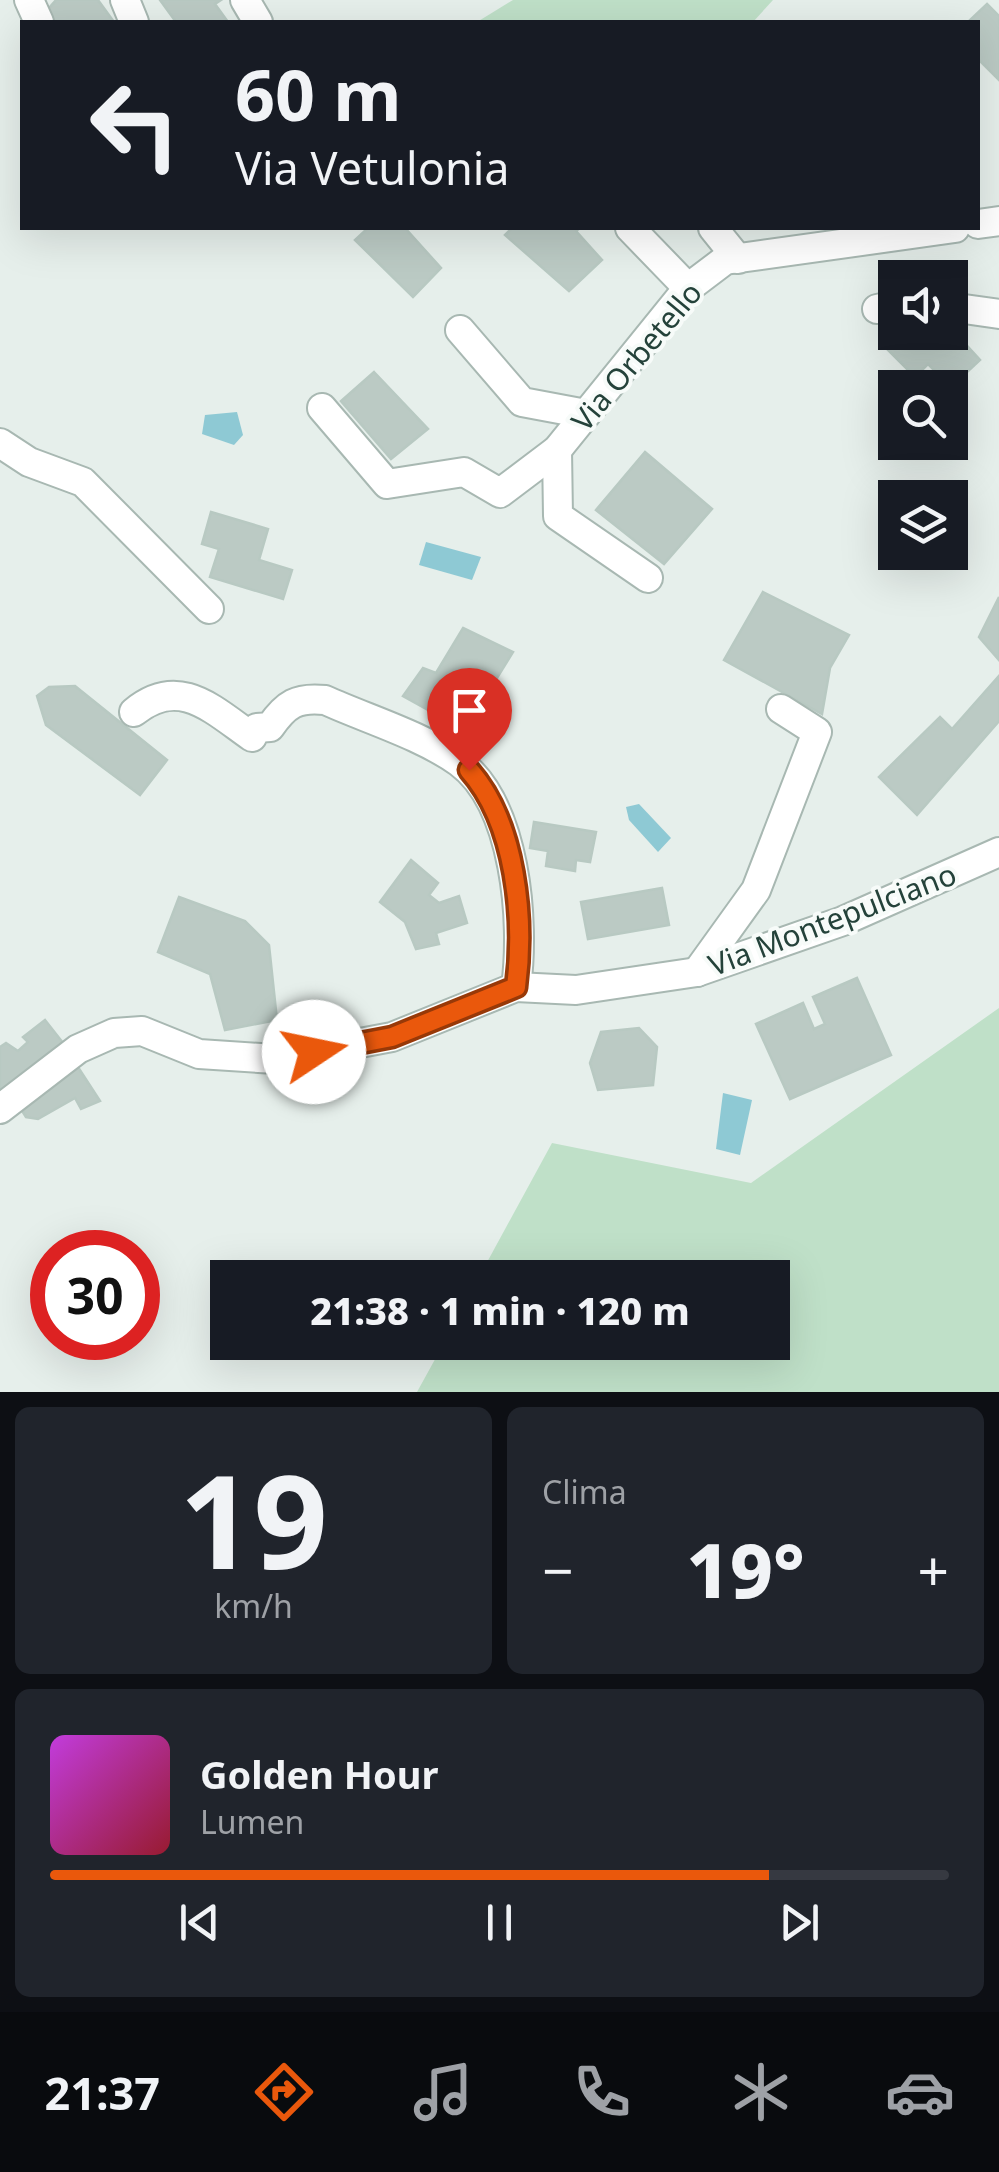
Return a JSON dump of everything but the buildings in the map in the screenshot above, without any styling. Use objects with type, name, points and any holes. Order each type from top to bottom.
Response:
[{"type":"street","points":[[632,230],[688,288]]},
{"type":"street","points":[[715,230],[738,259]]},
{"type":"street","name":"Via Orbetello","points":[[322,408],[387,484],[464,472],[500,493],[557,450],[688,288],[725,260],[941,230]]},
{"type":"street","points":[[968,310],[999,314]]},
{"type":"street","points":[[460,330],[522,402],[586,414]]},
{"type":"street","points":[[0,444],[29,462],[83,482],[209,609]]},
{"type":"street","points":[[557,450],[558,516],[648,578]]},
{"type":"street","points":[[134,712],[154,695],[182,695],[252,737],[258,728],[270,727],[284,706],[304,698],[325,700],[454,759],[485,788],[516,878],[520,956],[516,987]]},
{"type":"street","points":[[697,972],[756,890],[818,732],[781,709]]},
{"type":"street","name":"Via Montepulciano","points":[[0,1109],[78,1049],[114,1034],[142,1031],[199,1054],[275,1059],[392,1037],[516,987],[576,990],[697,972],[843,921],[999,852]]},
{"type":"green space","points":[[513,0],[773,0],[755,20],[480,20]]},
{"type":"green space","points":[[999,1008],[999,1392],[417,1392],[435,1360],[790,1360],[790,1260],[488,1260],[552,1143],[751,1183]]},
{"type":"water","points":[[237,412],[243,435],[234,445],[202,434],[205,415]]},
{"type":"water","points":[[426,542],[481,557],[472,580],[419,565]]},
{"type":"water","points":[[639,804],[671,838],[658,852],[629,820],[626,807]]},
{"type":"water","points":[[723,1093],[752,1100],[740,1155],[716,1149]]},
{"type":"route","points":[[314,1052],[392,1037],[516,987],[520,956],[516,878],[485,788],[469,770]]}]
